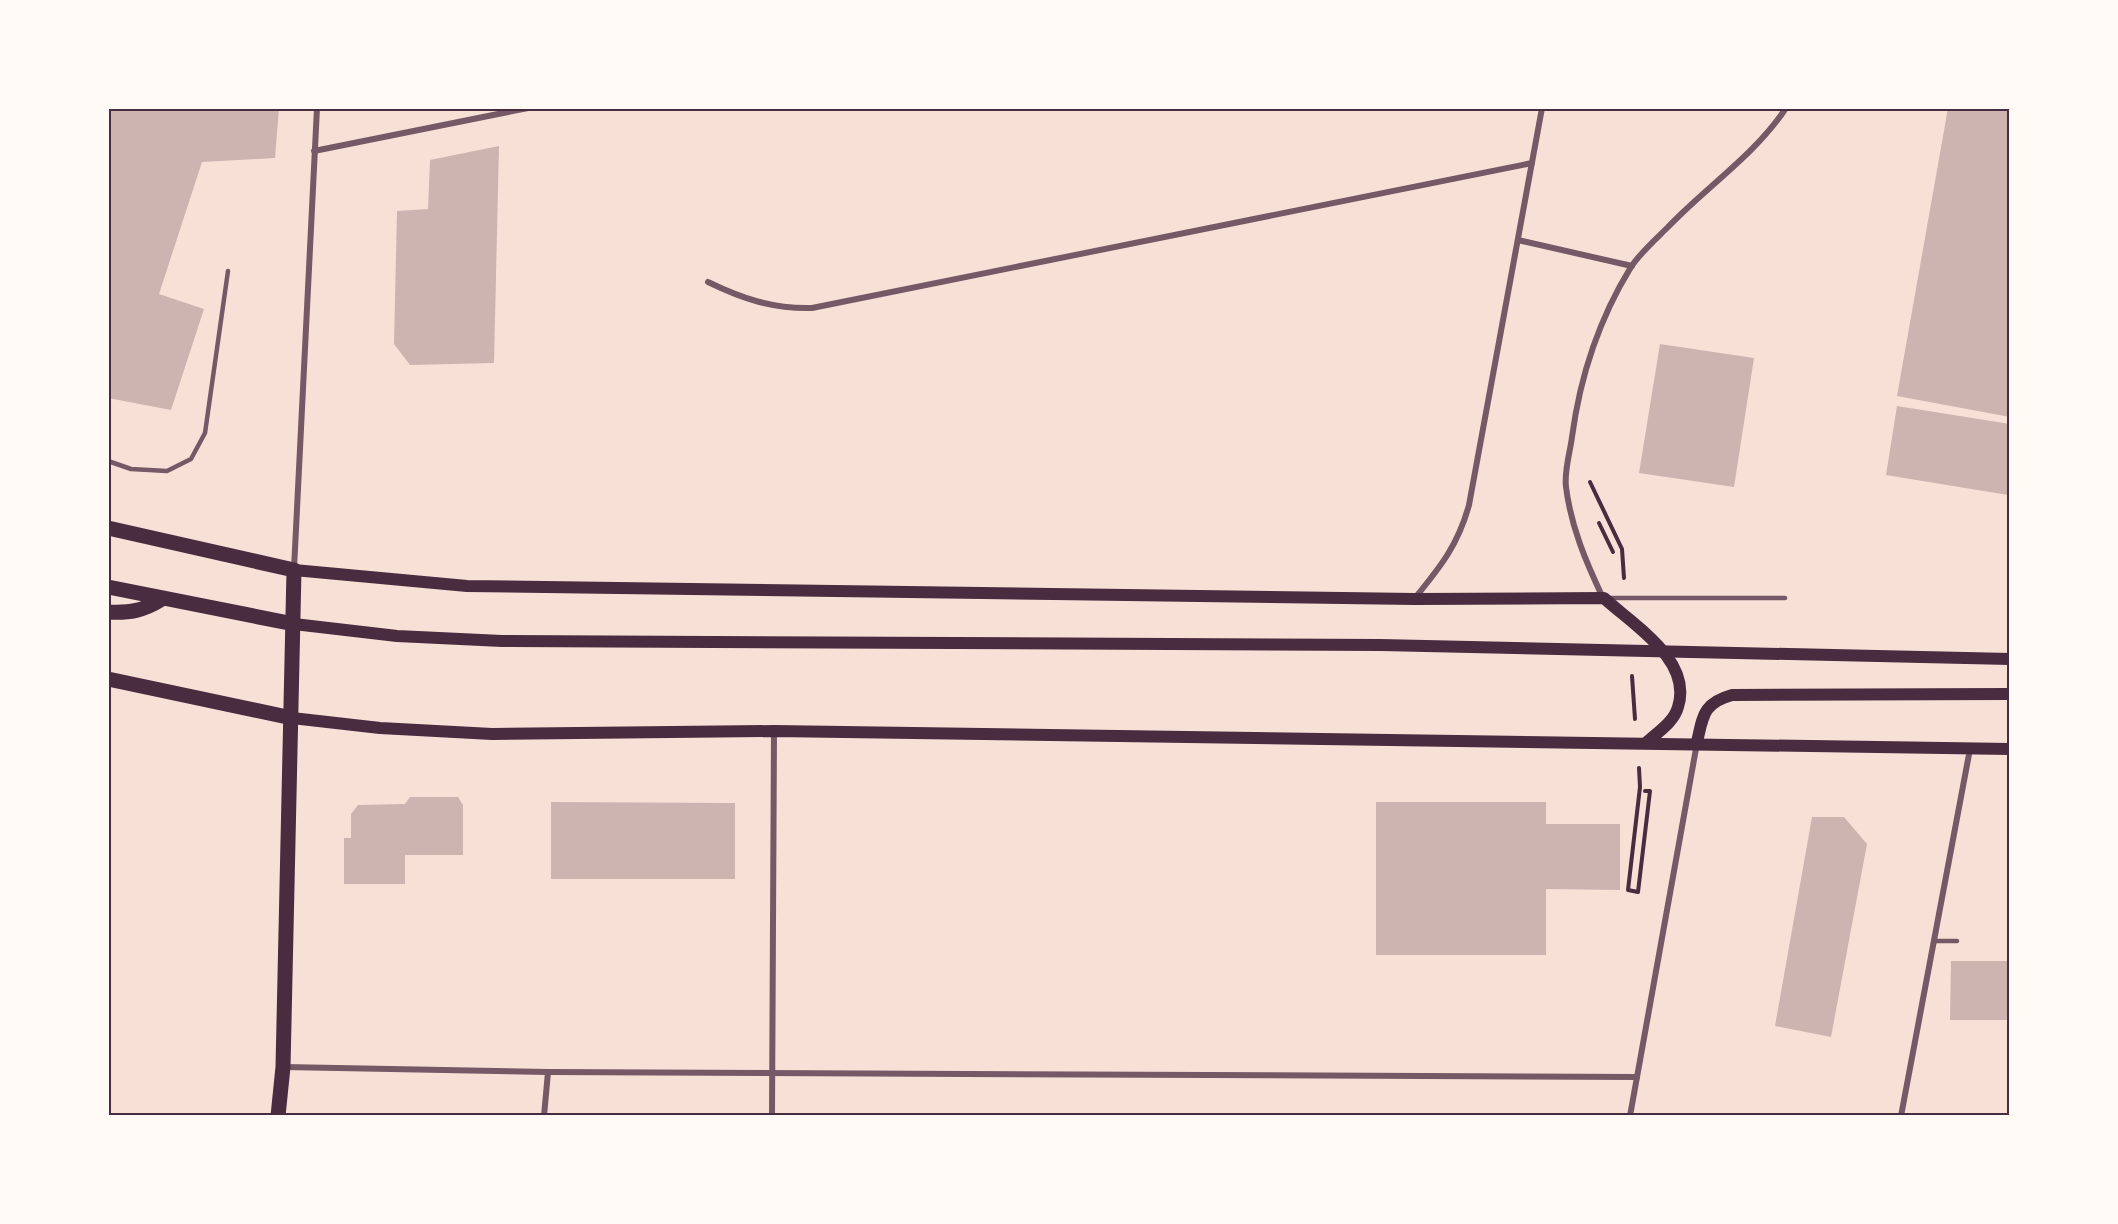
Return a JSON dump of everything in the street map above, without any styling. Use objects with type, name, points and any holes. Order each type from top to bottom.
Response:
[{"type":"main road","points":[[108,528],[294,570],[467,586],[1415,599],[1604,598],[1664,652],[1674,666],[1678,679],[1678,708],[1671,720],[1647,742]]},
{"type":"main road","points":[[278,1116],[283,1067],[294,570]]},
{"type":"main road","points":[[108,587],[294,624],[397,636],[502,641],[1381,645],[2010,659]]},
{"type":"main road","points":[[108,612],[130,613],[146,609],[162,599]]},
{"type":"main road","points":[[108,679],[292,718],[380,728],[492,734],[774,731],[1697,742],[2010,749]]},
{"type":"main road","points":[[1697,742],[1702,718],[1707,708],[1713,702],[1732,695],[2010,694]]},
{"type":"street","points":[[294,570],[317,108]]},
{"type":"street","points":[[314,151],[528,108]]},
{"type":"street","points":[[1415,599],[1450,555],[1462,529],[1542,108]]},
{"type":"street","points":[[1604,598],[1584,559],[1572,523],[1565,484],[1578,394],[1589,357],[1632,266],[1670,225],[1747,157],[1772,129],[1786,108]]},
{"type":"street","points":[[708,282],[760,304],[786,309],[812,308],[1532,163]]},
{"type":"street","points":[[1518,240],[1632,266]]},
{"type":"street","points":[[772,1116],[774,731]]},
{"type":"street","points":[[1630,1116],[1697,742]]},
{"type":"street","points":[[1900,1116],[1970,749]]},
{"type":"street","points":[[283,1067],[548,1072],[1637,1077]]},
{"type":"street","points":[[544,1116],[548,1072]]},
{"type":"lane","points":[[108,461],[131,469],[166,471],[191,459],[205,433],[228,271]]},
{"type":"lane","points":[[1604,598],[1785,598]]},
{"type":"lane","points":[[1934,941],[1957,941]]},
{"type":"path","points":[[1586,474],[1622,549]]},
{"type":"path","points":[[1640,787],[1628,890],[1638,892],[1650,791],[1645,791]]},
{"type":"building","points":[[108,108],[279,108],[275,158],[202,162],[159,294],[204,309],[171,410],[108,398]]},
{"type":"building","points":[[1948,108],[2010,108],[2010,417],[1897,396]]},
{"type":"building","points":[[499,146],[494,363],[410,365],[394,344],[397,211],[428,209],[430,160]]},
{"type":"building","points":[[1660,344],[1754,358],[1734,487],[1639,473]]},
{"type":"building","points":[[1897,406],[2010,424],[2008,495],[1886,475]]},
{"type":"building","points":[[410,797],[458,797],[463,805],[463,855],[405,855],[405,884],[344,884],[344,838],[351,838],[351,814],[358,805],[405,804]]},
{"type":"building","points":[[551,802],[735,803],[735,879],[551,879]]},
{"type":"building","points":[[1376,802],[1546,802],[1546,824],[1620,824],[1620,890],[1546,889],[1546,955],[1376,955]]},
{"type":"building","points":[[1812,817],[1844,817],[1867,844],[1831,1037],[1775,1026]]},
{"type":"building","points":[[1951,961],[2010,961],[2010,1020],[1950,1020]]}]
